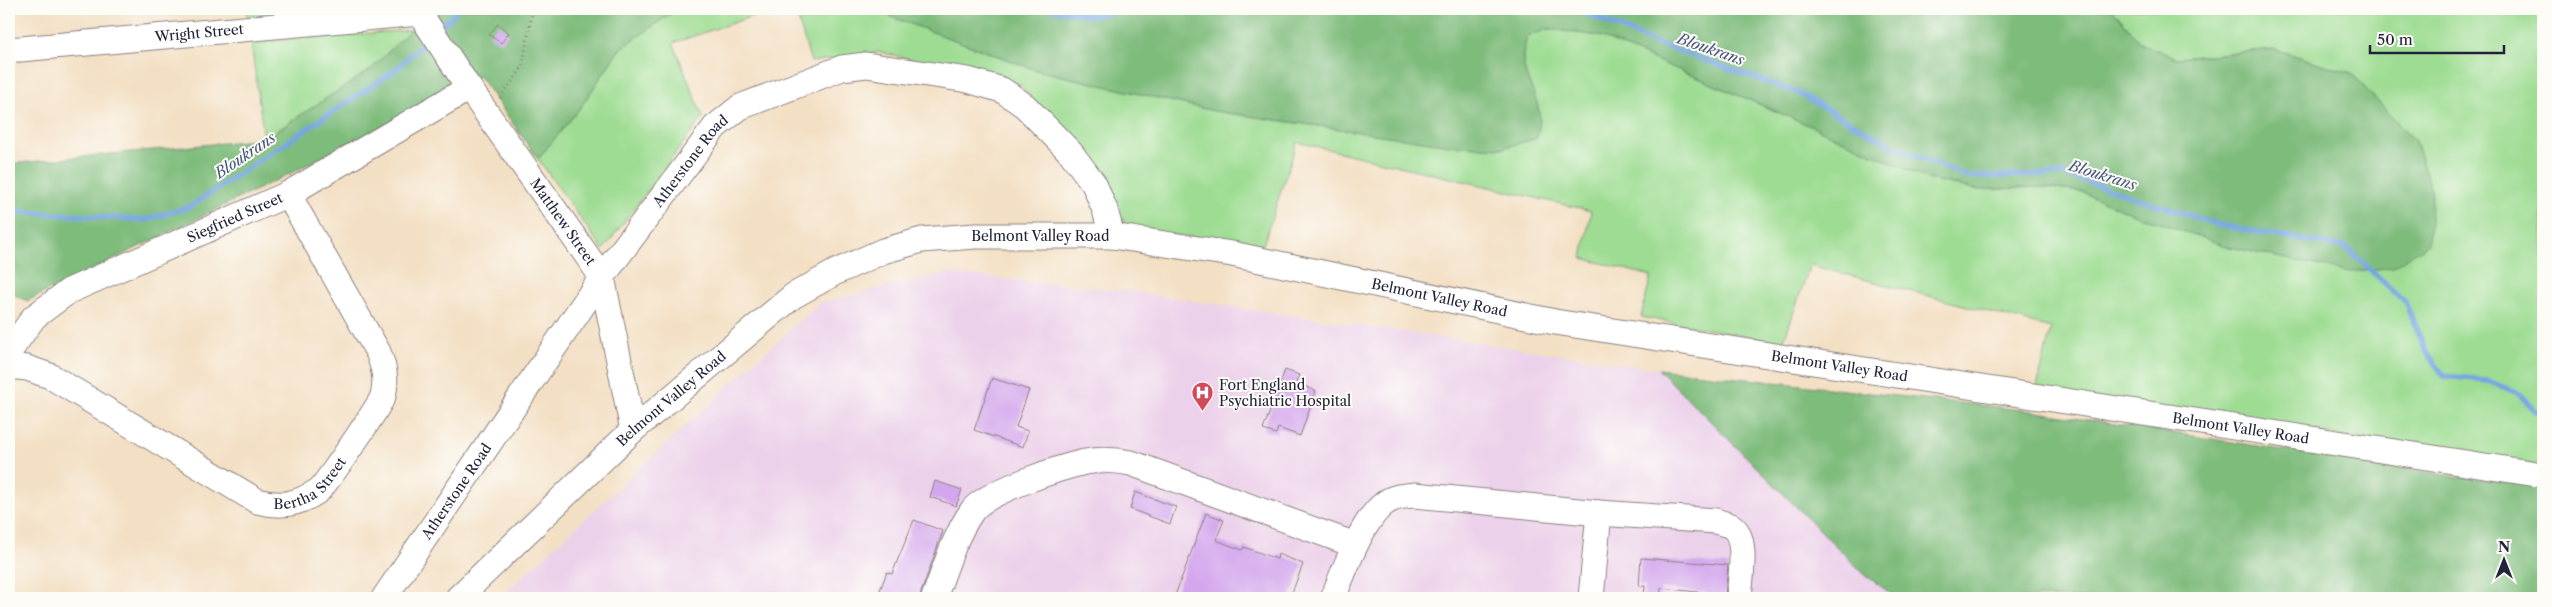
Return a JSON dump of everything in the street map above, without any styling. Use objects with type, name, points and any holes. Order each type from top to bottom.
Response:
[{"type":"street","name":"Matthew Street","points":[[425,21],[486,113],[602,277],[634,430]]},
{"type":"street","name":"Wright Street","points":[[9,50],[425,21]]},
{"type":"street","name":"Atherstone Road","points":[[384,598],[602,277],[715,127],[740,107],[842,68],[866,65],[968,80],[1002,90],[1025,106],[1071,153],[1094,184],[1105,210],[1112,236]]},
{"type":"street","name":"Siegfried Street","points":[[9,352],[34,318],[69,291],[288,194],[469,88]]},
{"type":"street","name":"Bertha Street","points":[[9,366],[27,368],[50,376],[257,501],[276,506],[298,501],[320,490],[382,398],[386,380],[378,352],[288,194]]},
{"type":"street","name":"Belmont Valley Road","points":[[458,598],[634,430],[792,296],[836,272],[884,251],[922,240],[975,236],[1112,236],[1232,254],[1555,322],[2543,475]]},
{"type":"street","points":[[934,598],[952,550],[972,510],[990,496],[1009,487],[1085,462],[1110,459],[1131,463],[1355,545]]},
{"type":"street","points":[[1333,598],[1355,545],[1376,512],[1386,502],[1398,496],[1415,495],[1455,497],[1599,513],[1716,521],[1732,526],[1740,536],[1742,548],[1739,598]]},
{"type":"street","points":[[1591,598],[1599,513]]},
{"type":"path","points":[[486,113],[510,87],[522,68],[533,9]]},
{"type":"shaded area","name":"Fort England Psychiatric Hospital","points":[[945,273],[1132,292],[1658,369],[1751,455],[1864,574],[1897,598],[499,598],[819,303]]},
{"type":"green space","points":[[246,9],[384,9],[248,20]]},
{"type":"green space","points":[[431,9],[677,9],[619,50],[580,108],[538,159],[479,76],[291,173],[27,301],[9,292],[9,164],[264,139],[370,70]]},
{"type":"green space","points":[[677,9],[774,9],[673,43],[703,117],[603,250],[538,159],[580,108],[619,50]]},
{"type":"green space","points":[[795,9],[870,9],[1036,70],[1214,111],[1458,146],[1504,148],[1532,90],[1523,63],[1528,35],[1549,29],[1599,36],[1813,127],[1928,179],[1979,190],[2038,187],[2082,192],[2133,214],[2432,194],[2415,141],[2351,73],[2274,49],[2177,58],[2142,44],[2112,9],[2543,9],[2543,466],[2036,391],[2051,328],[1810,265],[1783,343],[1641,317],[1651,276],[1582,258],[1591,211],[1297,142],[1263,245],[1128,230],[1103,179],[1019,84],[880,52],[811,62]]},
{"type":"green space","points":[[870,9],[2112,9],[2142,44],[2177,58],[2274,49],[2351,73],[2415,141],[2432,194],[2428,244],[2393,267],[2349,272],[2229,247],[2133,214],[2082,192],[2038,187],[1979,190],[1928,179],[1813,127],[1599,36],[1549,29],[1528,36],[1523,59],[1524,69],[1538,107],[1540,119],[1537,138],[1504,148],[1458,146],[1214,111],[1036,70]]},
{"type":"green space","points":[[410,30],[370,70],[264,139],[251,43]]},
{"type":"green space","points":[[1658,369],[2031,411],[2451,476],[2543,485],[2543,598],[1897,598],[1864,574]]},
{"type":"building","points":[[498,24],[509,33],[501,43],[489,35]]},
{"type":"building","points":[[1285,370],[1299,375],[1296,383],[1316,391],[1300,436],[1278,428],[1276,434],[1263,430]]},
{"type":"building","points":[[992,378],[1029,390],[1016,427],[1028,431],[1023,447],[974,430]]},
{"type":"building","points":[[935,481],[962,490],[956,506],[930,497]]},
{"type":"building","points":[[1135,492],[1176,507],[1170,524],[1130,509]]},
{"type":"building","points":[[1206,513],[1224,520],[1216,540],[1242,550],[1244,547],[1277,559],[1278,554],[1303,564],[1290,598],[1174,598]]},
{"type":"building","points":[[914,520],[943,531],[919,598],[877,598],[887,572],[892,574]]},
{"type":"building","points":[[1641,558],[1728,565],[1725,595],[1661,588],[1660,598],[1644,598],[1645,586],[1639,586]]},
{"type":"waterway","name":"Bloukrans","points":[[438,29],[454,14],[456,9]]},
{"type":"waterway","name":"Bloukrans","points":[[1051,9],[1094,16],[1125,9]]},
{"type":"waterway","name":"Bloukrans","points":[[1575,9],[1658,44],[1798,93],[1893,146],[1968,177],[2063,174],[2219,225],[2347,248],[2405,302],[2426,351],[2444,376],[2486,380],[2519,394],[2543,418]]},
{"type":"waterway","name":"Bloukrans","points":[[9,211],[146,220],[191,206],[394,71],[428,39]]},
{"type":"place","name":"Fort England Psychiatric Hospital","points":[[1203,412]]}]
